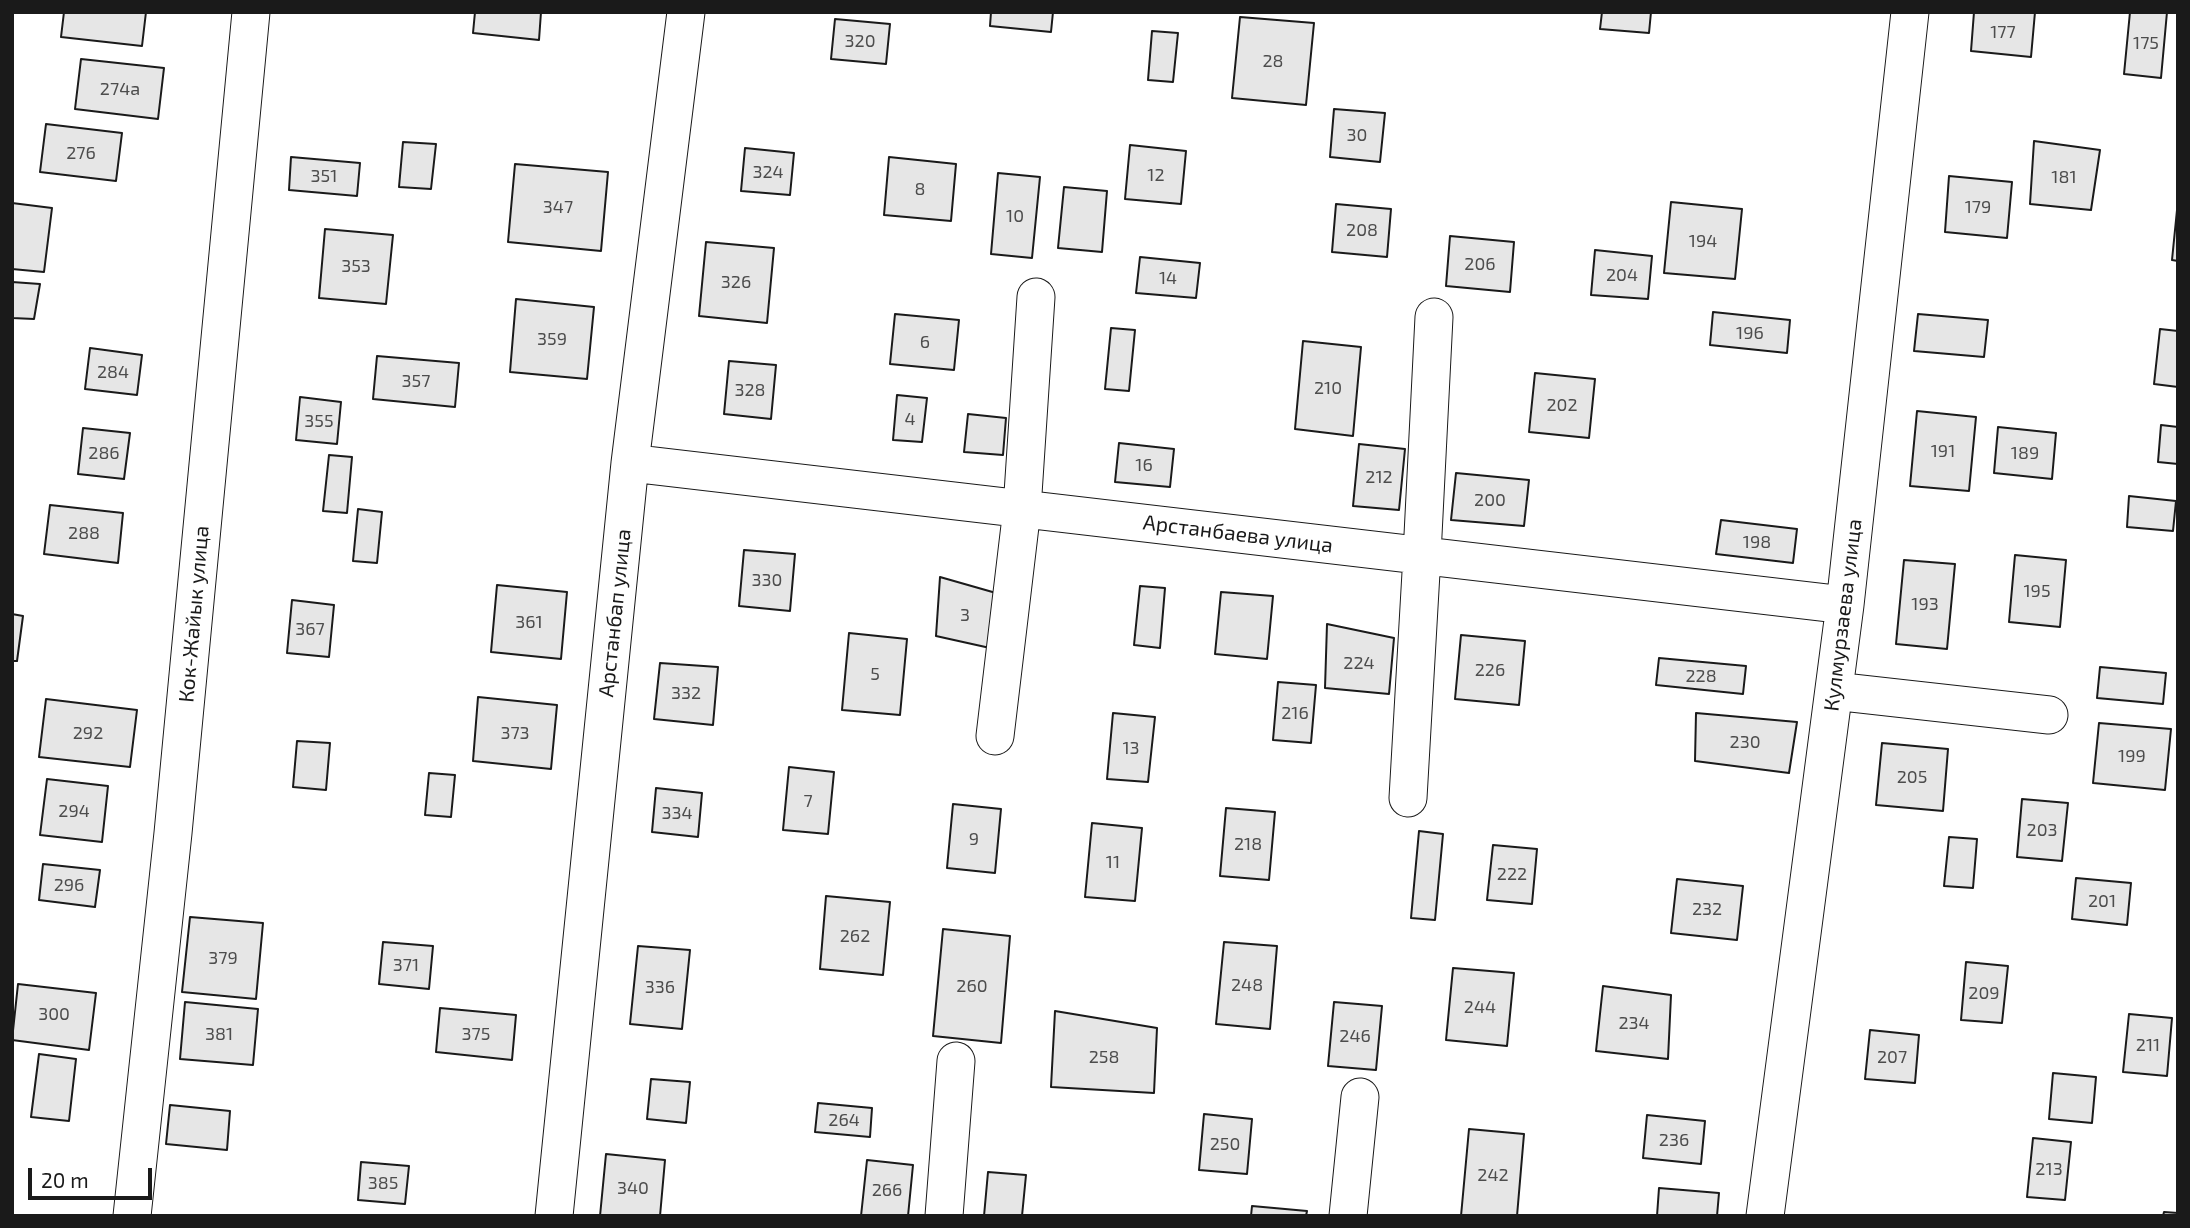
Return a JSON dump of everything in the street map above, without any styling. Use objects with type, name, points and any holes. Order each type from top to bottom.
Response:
[{"type":"street","name":"Кок-Жайык улица","points":[[132,1216],[173,832],[251,12]]},
{"type":"street","name":"Арстанбап улица","points":[[554,1216],[630,463],[686,12]]},
{"type":"street","name":"Кулмурзаева улица","points":[[1765,1216],[1845,606],[1910,12]]},
{"type":"street","points":[[995,736],[1022,509],[1036,297]]},
{"type":"street","points":[[1408,798],[1434,317]]},
{"type":"street","name":"Арстанбаева улица","points":[[630,463],[1845,606]]},
{"type":"street","points":[[1834,691],[2049,715]]},
{"type":"street","points":[[944,1216],[956,1061]]},
{"type":"street","points":[[1348,1216],[1360,1097]]},
{"type":"building","points":[[64,12],[146,12],[142,46],[61,37]]},
{"type":"building","points":[[475,12],[541,12],[539,40],[473,33]]},
{"type":"building","points":[[991,12],[1053,12],[1051,32],[990,26]]},
{"type":"building","points":[[1602,12],[1651,12],[1649,33],[1600,29]]},
{"type":"building","points":[[1974,12],[2035,12],[2031,57],[1971,51]]},
{"type":"building","points":[[2130,12],[2167,12],[2161,78],[2124,74]]},
{"type":"building","points":[[1240,17],[1314,23],[1306,105],[1232,98]]},
{"type":"building","points":[[835,19],[890,24],[886,64],[831,59]]},
{"type":"building","points":[[1152,31],[1178,33],[1173,82],[1148,80]]},
{"type":"building","points":[[81,59],[164,68],[158,119],[75,109]]},
{"type":"building","points":[[1334,109],[1385,113],[1380,162],[1330,157]]},
{"type":"building","points":[[46,124],[122,133],[116,181],[40,172]]},
{"type":"building","points":[[2034,141],[2100,150],[2091,210],[2030,204]]},
{"type":"building","points":[[403,142],[436,144],[431,189],[399,187]]},
{"type":"building","points":[[1130,145],[1186,151],[1181,204],[1125,199]]},
{"type":"building","points":[[745,148],[794,153],[790,195],[741,191]]},
{"type":"building","points":[[291,157],[360,163],[357,196],[289,190]]},
{"type":"building","points":[[889,157],[956,164],[951,221],[884,215]]},
{"type":"building","points":[[515,164],[608,172],[601,251],[508,242]]},
{"type":"building","points":[[998,173],[1040,177],[1032,258],[991,254]]},
{"type":"building","points":[[1949,176],[2012,182],[2007,238],[1945,232]]},
{"type":"building","points":[[1064,187],[1107,191],[1102,252],[1058,248]]},
{"type":"building","points":[[1671,202],[1742,209],[1735,279],[1664,273]]},
{"type":"building","points":[[12,203],[52,208],[44,272],[12,269]]},
{"type":"building","points":[[1336,204],[1391,209],[1387,257],[1332,252]]},
{"type":"building","points":[[2178,210],[2178,261],[2172,260]]},
{"type":"building","points":[[325,229],[393,235],[386,304],[319,298]]},
{"type":"building","points":[[1450,236],[1514,242],[1510,292],[1446,286]]},
{"type":"building","points":[[706,242],[774,248],[767,323],[699,316]]},
{"type":"building","points":[[1595,250],[1652,256],[1648,299],[1591,295]]},
{"type":"building","points":[[1140,257],[1200,263],[1196,298],[1136,293]]},
{"type":"building","points":[[12,282],[40,284],[34,319],[12,318]]},
{"type":"building","points":[[516,299],[594,307],[587,379],[510,372]]},
{"type":"building","points":[[1713,312],[1790,320],[1787,353],[1710,345]]},
{"type":"building","points":[[895,314],[959,320],[954,370],[890,364]]},
{"type":"building","points":[[1918,314],[1988,320],[1984,357],[1914,351]]},
{"type":"building","points":[[1111,328],[1135,330],[1129,391],[1105,389]]},
{"type":"building","points":[[2160,329],[2178,331],[2178,387],[2154,384]]},
{"type":"building","points":[[1303,341],[1361,347],[1353,436],[1295,429]]},
{"type":"building","points":[[90,348],[142,355],[137,395],[85,389]]},
{"type":"building","points":[[377,356],[459,363],[455,407],[373,399]]},
{"type":"building","points":[[729,361],[776,365],[771,419],[724,414]]},
{"type":"building","points":[[1535,373],[1595,379],[1589,438],[1529,432]]},
{"type":"building","points":[[897,395],[927,398],[922,442],[893,440]]},
{"type":"building","points":[[300,397],[341,402],[337,444],[296,440]]},
{"type":"building","points":[[1917,411],[1976,417],[1969,491],[1910,486]]},
{"type":"building","points":[[968,414],[1006,418],[1003,455],[964,452]]},
{"type":"building","points":[[2161,425],[2178,427],[2178,464],[2158,462]]},
{"type":"building","points":[[1998,427],[2056,433],[2052,479],[1994,473]]},
{"type":"building","points":[[83,428],[130,433],[124,479],[78,474]]},
{"type":"building","points":[[1119,443],[1174,449],[1170,487],[1115,482]]},
{"type":"building","points":[[1359,444],[1405,449],[1399,510],[1353,506]]},
{"type":"building","points":[[329,455],[352,457],[347,513],[323,511]]},
{"type":"building","points":[[1456,473],[1529,480],[1524,526],[1451,520]]},
{"type":"building","points":[[2129,496],[2176,501],[2173,531],[2127,527]]},
{"type":"building","points":[[50,505],[123,513],[118,563],[44,554]]},
{"type":"building","points":[[358,509],[382,512],[377,563],[353,561]]},
{"type":"building","points":[[1721,520],[1797,529],[1793,563],[1716,554]]},
{"type":"building","points":[[744,550],[795,554],[790,611],[739,606]]},
{"type":"building","points":[[2015,555],[2066,560],[2060,627],[2009,622]]},
{"type":"building","points":[[1904,560],[1955,564],[1947,649],[1896,644]]},
{"type":"building","points":[[940,577],[996,593],[990,648],[936,636]]},
{"type":"building","points":[[497,585],[567,592],[561,659],[491,652]]},
{"type":"building","points":[[1140,586],[1165,588],[1160,648],[1134,645]]},
{"type":"building","points":[[1221,592],[1273,596],[1267,659],[1215,654]]},
{"type":"building","points":[[292,600],[334,605],[329,657],[287,653]]},
{"type":"building","points":[[12,614],[23,616],[17,661],[12,661]]},
{"type":"building","points":[[1327,624],[1394,638],[1389,694],[1325,688]]},
{"type":"building","points":[[849,633],[907,639],[900,715],[842,710]]},
{"type":"building","points":[[1461,635],[1525,641],[1519,705],[1455,699]]},
{"type":"building","points":[[1659,658],[1746,666],[1743,694],[1656,685]]},
{"type":"building","points":[[660,663],[718,667],[713,725],[654,719]]},
{"type":"building","points":[[2100,667],[2166,673],[2163,704],[2097,698]]},
{"type":"building","points":[[1278,682],[1316,685],[1311,743],[1273,740]]},
{"type":"building","points":[[478,697],[557,705],[551,769],[473,761]]},
{"type":"building","points":[[46,699],[137,710],[130,767],[39,757]]},
{"type":"building","points":[[1113,713],[1155,717],[1148,782],[1107,779]]},
{"type":"building","points":[[1696,713],[1797,722],[1789,773],[1695,761]]},
{"type":"building","points":[[2099,723],[2171,729],[2165,790],[2093,783]]},
{"type":"building","points":[[297,741],[330,743],[326,790],[293,787]]},
{"type":"building","points":[[1882,743],[1948,749],[1943,811],[1876,805]]},
{"type":"building","points":[[789,767],[834,772],[828,834],[783,830]]},
{"type":"building","points":[[429,773],[455,775],[451,817],[425,815]]},
{"type":"building","points":[[47,779],[108,786],[102,842],[40,835]]},
{"type":"building","points":[[656,788],[702,793],[698,837],[652,832]]},
{"type":"building","points":[[2022,799],[2068,803],[2062,861],[2017,857]]},
{"type":"building","points":[[953,804],[1001,809],[995,873],[947,868]]},
{"type":"building","points":[[1226,808],[1275,812],[1269,880],[1220,876]]},
{"type":"building","points":[[1092,823],[1142,828],[1135,901],[1085,897]]},
{"type":"building","points":[[1419,831],[1443,834],[1435,920],[1411,918]]},
{"type":"building","points":[[1949,837],[1977,839],[1973,888],[1944,886]]},
{"type":"building","points":[[1493,845],[1537,849],[1532,904],[1487,900]]},
{"type":"building","points":[[43,864],[100,870],[95,907],[39,900]]},
{"type":"building","points":[[2076,878],[2131,883],[2127,925],[2072,919]]},
{"type":"building","points":[[1677,879],[1743,886],[1737,940],[1671,933]]},
{"type":"building","points":[[826,896],[890,902],[883,975],[820,969]]},
{"type":"building","points":[[190,917],[263,923],[256,999],[182,992]]},
{"type":"building","points":[[943,929],[1010,936],[1001,1043],[933,1036]]},
{"type":"building","points":[[383,942],[433,946],[429,989],[379,984]]},
{"type":"building","points":[[1224,942],[1277,946],[1270,1029],[1216,1024]]},
{"type":"building","points":[[638,946],[690,950],[682,1029],[630,1024]]},
{"type":"building","points":[[1966,962],[2008,966],[2002,1023],[1961,1020]]},
{"type":"building","points":[[1453,968],[1514,973],[1507,1046],[1446,1040]]},
{"type":"building","points":[[18,984],[96,993],[89,1050],[12,1040]]},
{"type":"building","points":[[1603,986],[1671,995],[1668,1059],[1596,1051]]},
{"type":"building","points":[[185,1002],[258,1009],[253,1065],[180,1059]]},
{"type":"building","points":[[1334,1002],[1382,1006],[1376,1070],[1328,1066]]},
{"type":"building","points":[[440,1008],[516,1015],[512,1060],[436,1052]]},
{"type":"building","points":[[1055,1011],[1157,1028],[1154,1093],[1051,1087]]},
{"type":"building","points":[[2129,1014],[2172,1018],[2167,1076],[2123,1072]]},
{"type":"building","points":[[1870,1030],[1919,1035],[1915,1083],[1865,1079]]},
{"type":"building","points":[[39,1054],[76,1059],[69,1121],[31,1117]]},
{"type":"building","points":[[2053,1073],[2096,1077],[2092,1123],[2049,1119]]},
{"type":"building","points":[[651,1079],[690,1082],[686,1123],[647,1119]]},
{"type":"building","points":[[818,1103],[872,1108],[870,1137],[815,1132]]},
{"type":"building","points":[[170,1105],[230,1111],[227,1150],[166,1144]]},
{"type":"building","points":[[1204,1114],[1252,1119],[1247,1174],[1199,1170]]},
{"type":"building","points":[[1647,1115],[1705,1121],[1701,1164],[1643,1158]]},
{"type":"building","points":[[1469,1129],[1524,1134],[1517,1216],[1461,1216]]},
{"type":"building","points":[[2033,1138],[2071,1142],[2065,1200],[2027,1197]]},
{"type":"building","points":[[606,1154],[665,1160],[660,1216],[600,1216]]},
{"type":"building","points":[[867,1160],[913,1165],[908,1216],[861,1216]]},
{"type":"building","points":[[361,1162],[409,1166],[405,1204],[358,1200]]},
{"type":"building","points":[[988,1172],[1026,1175],[1022,1216],[984,1216]]},
{"type":"building","points":[[1659,1188],[1719,1193],[1717,1216],[1657,1216]]},
{"type":"building","points":[[1252,1206],[1307,1211],[1306,1216],[1251,1216]]},
{"type":"building","points":[[2164,1212],[2178,1213],[2178,1216],[2163,1216]]}]
